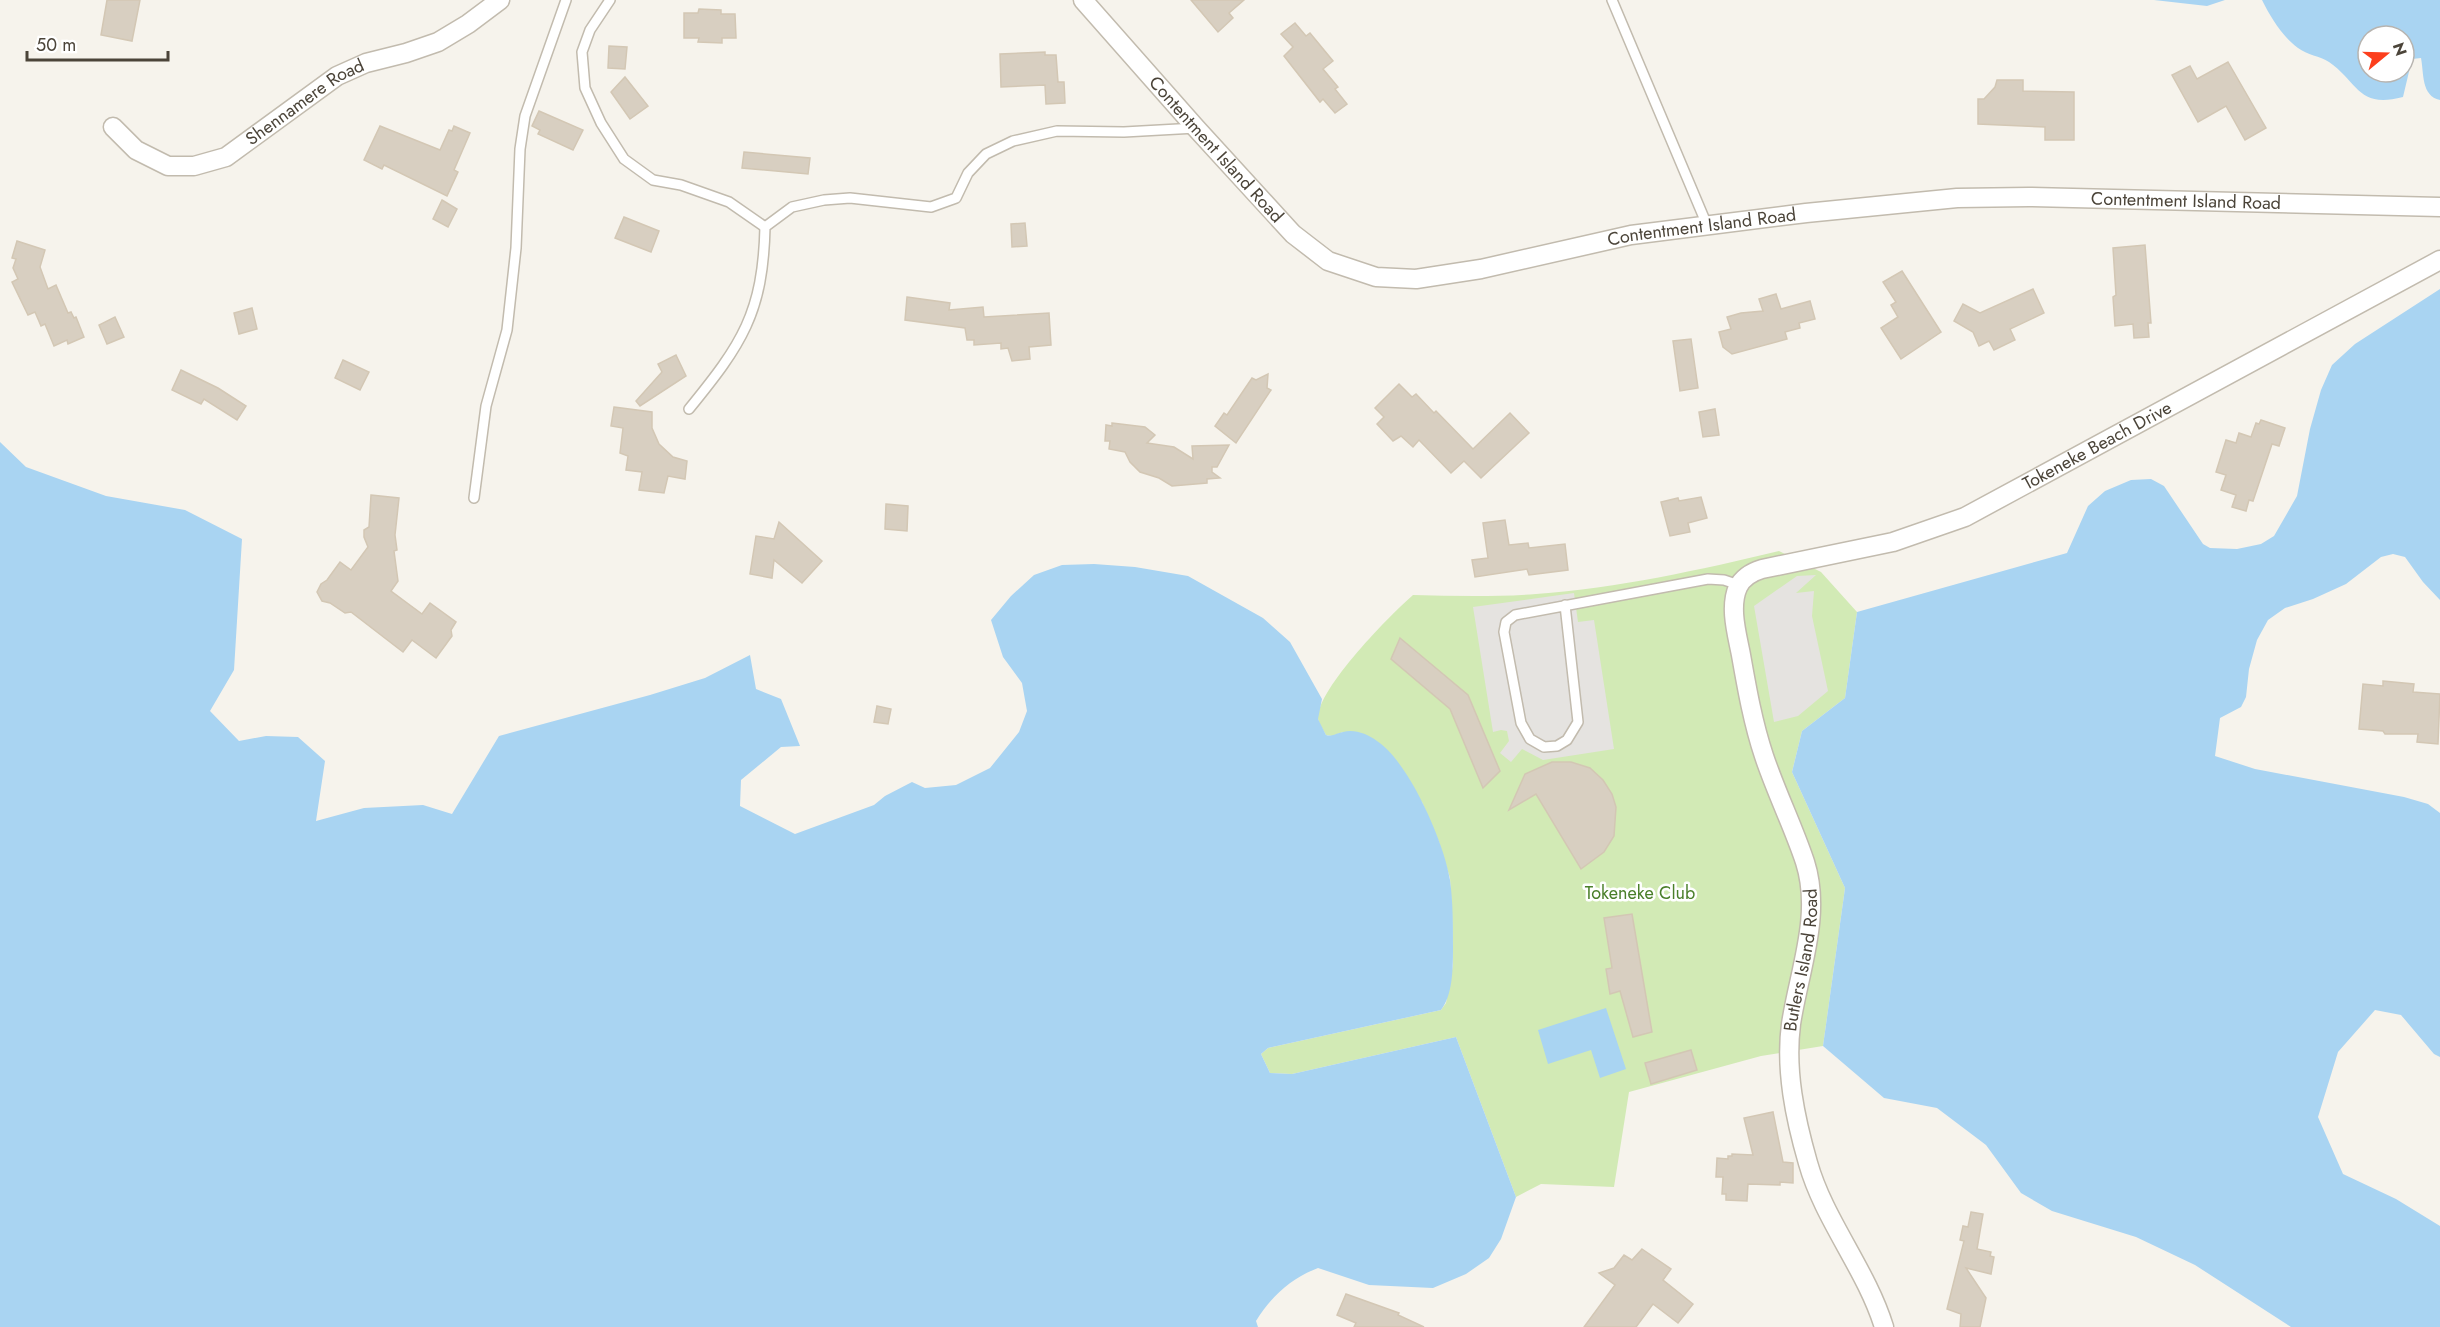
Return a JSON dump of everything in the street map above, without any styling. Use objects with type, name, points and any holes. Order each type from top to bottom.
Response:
[{"type":"street","name":"Shennamere Road","points":[[113,127],[136,150],[168,166],[194,166],[226,157],[337,76],[366,63],[438,42],[468,24],[500,0]]},
{"type":"street","name":"Contentment Island Road","points":[[1083,0],[1293,234],[1336,265],[1376,277],[1416,279],[1481,269],[1631,235],[1817,212],[1967,198],[2029,197],[2440,207]]},
{"type":"street","name":"Tokeneke Beach Drive","points":[[1739,585],[1746,577],[1762,568],[1893,542],[1965,517],[2440,260]]},
{"type":"street","name":"Butlers Island Road","points":[[1739,585],[1734,604],[1755,723],[1775,787],[1801,849],[1811,890],[1810,920],[1790,1039],[1791,1083],[1795,1108],[1816,1186],[1874,1297],[1884,1327]]},
{"type":"lane","points":[[474,498],[486,406],[507,330],[516,248],[520,149],[525,116],[566,0]]},
{"type":"lane","points":[[610,0],[590,30],[582,52],[585,88],[601,123],[624,159],[653,180],[681,184],[729,202],[765,227]]},
{"type":"lane","points":[[1612,0],[1707,225]]},
{"type":"lane","points":[[765,227],[792,207],[824,200],[850,198],[931,207],[956,198],[968,173],[986,154],[1013,141],[1057,131],[1124,132],[1196,128]]},
{"type":"lane","points":[[689,409],[733,352],[747,327],[759,288],[765,227]]},
{"type":"lane","points":[[1565,605],[1578,722],[1567,740],[1557,746],[1544,747],[1530,739],[1521,723],[1504,632],[1506,622],[1515,615],[1565,605],[1708,579],[1724,580],[1739,585]]},
{"type":"green space","name":"Tokeneke Club","points":[[1779,551],[1821,572],[1857,612],[1845,698],[1802,731],[1792,772],[1845,888],[1823,1046],[1761,1056],[1629,1092],[1614,1187],[1541,1184],[1516,1197],[1456,1037],[1292,1074],[1270,1073],[1261,1054],[1268,1048],[1441,1010],[1446,1003],[1453,965],[1450,878],[1439,842],[1422,802],[1343,732],[1332,736],[1326,735],[1318,719],[1321,706],[1341,672],[1389,618],[1413,595],[1505,596],[1567,591],[1659,577]]},
{"type":"shaded area","points":[[1816,575],[1796,593],[1814,591],[1812,616],[1828,691],[1798,716],[1774,722],[1754,606],[1797,576]]},
{"type":"shaded area","points":[[1574,593],[1578,622],[1594,620],[1614,749],[1543,760],[1522,749],[1511,762],[1500,753],[1509,741],[1507,731],[1493,732],[1473,607]]},
{"type":"water","points":[[2154,0],[2225,0],[2207,6]]},
{"type":"water","points":[[2262,0],[2440,0],[2440,100],[2434,98],[2426,89],[2421,58],[2416,59],[2416,24],[2356,24],[2356,84],[2406,84],[2403,97],[2388,100],[2377,100],[2360,92],[2329,62],[2302,50],[2292,43],[2277,26]]},
{"type":"water","points":[[2440,289],[2440,600],[2423,582],[2405,557],[2393,554],[2381,557],[2346,584],[2313,599],[2285,608],[2268,620],[2257,640],[2249,669],[2246,697],[2241,707],[2220,718],[2215,756],[2255,769],[2404,797],[2428,804],[2440,813],[2440,1057],[2434,1054],[2401,1015],[2375,1010],[2338,1052],[2318,1117],[2343,1174],[2396,1199],[2440,1226],[2440,1327],[2291,1327],[2195,1265],[2136,1237],[2052,1211],[2021,1193],[1986,1145],[1937,1108],[1884,1098],[1823,1046],[1845,888],[1792,772],[1802,731],[1845,698],[1857,612],[2067,553],[2088,506],[2105,491],[2131,480],[2151,479],[2164,486],[2203,544],[2210,548],[2237,549],[2261,544],[2274,536],[2297,496],[2310,429],[2321,390],[2332,365],[2355,344]]},
{"type":"water","points":[[0,442],[26,467],[106,496],[185,510],[242,539],[234,670],[210,711],[239,741],[266,736],[298,737],[325,761],[316,821],[364,808],[423,805],[452,814],[499,736],[705,678],[750,655],[756,689],[781,699],[800,746],[781,747],[741,780],[740,806],[795,834],[874,805],[885,796],[912,782],[925,788],[956,785],[990,768],[1019,732],[1027,711],[1022,683],[1003,657],[991,620],[1011,596],[1034,575],[1062,565],[1094,564],[1135,567],[1188,576],[1263,618],[1290,642],[1322,699],[1318,719],[1326,735],[1347,731],[1361,733],[1377,741],[1389,751],[1413,784],[1433,825],[1450,880],[1453,914],[1452,972],[1448,997],[1441,1010],[1268,1048],[1261,1054],[1270,1073],[1292,1074],[1456,1037],[1516,1197],[1501,1239],[1489,1258],[1466,1274],[1433,1288],[1369,1285],[1318,1268],[1299,1277],[1275,1296],[1256,1321],[1258,1327],[0,1327]]},
{"type":"water","points":[[1606,1008],[1626,1069],[1600,1078],[1591,1050],[1548,1064],[1538,1030]]},
{"type":"building","points":[[107,0],[140,0],[132,41],[101,35]]},
{"type":"building","points":[[1191,0],[1244,0],[1229,13],[1233,18],[1218,32]]},
{"type":"building","points":[[699,9],[721,10],[721,14],[735,14],[736,38],[722,38],[722,43],[698,42],[699,38],[684,38],[684,13],[698,13]]},
{"type":"building","points":[[1295,23],[1306,36],[1310,33],[1333,61],[1323,69],[1338,87],[1335,89],[1347,104],[1335,113],[1323,99],[1320,102],[1284,56],[1293,47],[1281,34]]},
{"type":"building","points":[[609,46],[627,47],[625,69],[608,68]]},
{"type":"building","points":[[1045,52],[1045,55],[1056,55],[1058,82],[1064,82],[1065,103],[1046,104],[1045,85],[1001,87],[1000,54]]},
{"type":"building","points":[[2228,62],[2266,128],[2245,140],[2226,106],[2198,122],[2172,75],[2190,66],[2197,79]]},
{"type":"building","points":[[625,77],[648,106],[630,119],[611,92]]},
{"type":"building","points":[[1997,80],[2023,80],[2023,91],[2074,92],[2074,140],[2045,140],[2045,127],[1978,124],[1978,99],[1984,99],[1995,87]]},
{"type":"building","points":[[539,111],[583,130],[573,150],[538,134],[540,130],[532,126]]},
{"type":"building","points":[[380,126],[440,150],[449,130],[452,131],[454,126],[470,133],[454,170],[458,172],[447,196],[384,165],[382,169],[364,160]]},
{"type":"building","points":[[744,152],[810,158],[808,174],[742,168]]},
{"type":"building","points":[[442,200],[457,209],[448,227],[433,219]]},
{"type":"building","points":[[624,217],[659,231],[651,252],[615,238]]},
{"type":"building","points":[[1025,223],[1027,246],[1012,247],[1011,224]]},
{"type":"building","points":[[17,241],[45,250],[40,267],[48,289],[56,285],[68,313],[71,312],[74,318],[76,317],[84,337],[68,344],[67,340],[54,346],[45,324],[41,326],[35,312],[28,315],[12,282],[18,279],[13,268],[16,259],[12,258]]},
{"type":"building","points":[[2145,245],[2151,323],[2148,323],[2149,337],[2134,338],[2133,324],[2115,326],[2113,248]]},
{"type":"building","points":[[1902,271],[1941,332],[1901,359],[1881,328],[1898,317],[1891,305],[1896,302],[1883,282]]},
{"type":"building","points":[[2033,289],[2044,313],[2010,329],[2015,340],[1994,350],[1989,341],[1979,346],[1973,332],[1954,321],[1963,304],[1980,313]]},
{"type":"building","points":[[1776,294],[1781,309],[1810,301],[1815,319],[1799,323],[1800,328],[1785,332],[1787,339],[1732,354],[1723,347],[1719,332],[1731,329],[1727,317],[1763,311],[1759,299]]},
{"type":"building","points":[[907,297],[950,303],[949,310],[983,307],[984,317],[1049,313],[1051,345],[1029,347],[1030,359],[1012,361],[1008,348],[1001,349],[1001,343],[974,345],[974,340],[967,340],[965,328],[905,320]]},
{"type":"building","points":[[252,308],[257,329],[239,334],[234,313]]},
{"type":"building","points":[[115,317],[124,337],[107,344],[99,325]]},
{"type":"building","points":[[1691,339],[1698,388],[1680,391],[1673,341]]},
{"type":"building","points":[[676,355],[686,376],[640,406],[636,401],[662,372],[658,364]]},
{"type":"building","points":[[343,360],[369,372],[360,390],[335,378]]},
{"type":"building","points":[[181,370],[218,388],[246,406],[237,420],[204,399],[201,404],[172,390]]},
{"type":"building","points":[[1268,374],[1267,388],[1271,390],[1236,443],[1215,426],[1224,413],[1227,415],[1252,378],[1256,380]]},
{"type":"building","points":[[1399,384],[1412,397],[1416,394],[1434,413],[1436,411],[1473,449],[1510,413],[1529,433],[1481,478],[1464,461],[1451,473],[1419,440],[1413,447],[1401,436],[1393,441],[1377,424],[1384,417],[1375,408]]},
{"type":"building","points":[[614,407],[652,412],[652,428],[659,444],[673,457],[687,461],[685,479],[668,476],[664,493],[639,490],[642,472],[626,470],[628,456],[620,453],[623,428],[611,426]]},
{"type":"building","points":[[1715,409],[1719,435],[1703,437],[1699,412]]},
{"type":"building","points":[[2261,420],[2285,428],[2279,446],[2272,444],[2253,501],[2249,500],[2246,511],[2232,507],[2236,495],[2221,490],[2226,475],[2216,472],[2226,440],[2236,443],[2239,433],[2251,437],[2256,423],[2259,424]]},
{"type":"building","points":[[1112,423],[1145,427],[1155,435],[1147,443],[1174,447],[1193,459],[1192,446],[1229,445],[1217,467],[1212,467],[1212,472],[1220,478],[1207,479],[1207,483],[1172,486],[1159,478],[1140,472],[1130,462],[1125,452],[1109,449],[1110,441],[1105,441],[1106,425],[1112,426]]},
{"type":"building","points":[[371,495],[399,498],[395,535],[397,550],[394,551],[398,581],[391,591],[422,614],[430,603],[456,622],[451,630],[452,636],[436,658],[412,640],[403,652],[351,612],[345,613],[330,603],[322,601],[317,592],[340,562],[351,570],[368,547],[364,530],[369,527]]},
{"type":"building","points":[[1701,497],[1707,518],[1688,523],[1690,532],[1670,536],[1661,502],[1678,498],[1679,501]]},
{"type":"building","points":[[886,504],[908,506],[907,531],[885,529]]},
{"type":"building","points":[[1505,520],[1509,545],[1528,543],[1529,548],[1565,544],[1568,570],[1529,575],[1527,569],[1475,577],[1472,560],[1488,558],[1483,523]]},
{"type":"building","points":[[779,522],[822,561],[802,583],[774,560],[772,578],[750,574],[756,536],[774,539]]},
{"type":"building","points":[[1400,638],[1468,695],[1500,771],[1483,788],[1450,709],[1391,659]]},
{"type":"building","points":[[2383,681],[2414,684],[2413,692],[2440,694],[2438,744],[2417,742],[2418,734],[2385,734],[2383,731],[2359,729],[2363,684],[2383,686]]},
{"type":"building","points":[[877,706],[891,709],[888,724],[874,722]]},
{"type":"building","points":[[1552,762],[1571,762],[1590,768],[1603,780],[1612,794],[1616,807],[1614,836],[1604,852],[1581,869],[1536,794],[1509,810],[1525,774]]},
{"type":"building","points":[[1632,914],[1652,1032],[1633,1037],[1620,991],[1610,994],[1606,969],[1612,968],[1604,918]]},
{"type":"building","points":[[1691,1050],[1697,1070],[1651,1084],[1645,1063]]},
{"type":"building","points":[[1773,1112],[1783,1162],[1793,1163],[1793,1183],[1748,1184],[1747,1201],[1726,1200],[1726,1194],[1722,1194],[1723,1177],[1716,1177],[1717,1158],[1728,1159],[1728,1156],[1732,1154],[1753,1155],[1744,1118]]},
{"type":"building","points":[[1971,1212],[1983,1214],[1977,1249],[1991,1252],[1990,1256],[1994,1257],[1991,1274],[1966,1268],[1986,1298],[1980,1327],[1960,1327],[1961,1314],[1947,1309],[1964,1241],[1960,1240],[1963,1226],[1968,1227]]},
{"type":"building","points":[[1642,1249],[1671,1269],[1663,1280],[1693,1304],[1678,1323],[1653,1304],[1636,1327],[1584,1327],[1615,1285],[1599,1273],[1614,1268],[1624,1255],[1632,1260]]},
{"type":"building","points":[[1346,1294],[1399,1313],[1398,1315],[1424,1327],[1354,1327],[1356,1323],[1337,1315]]}]
